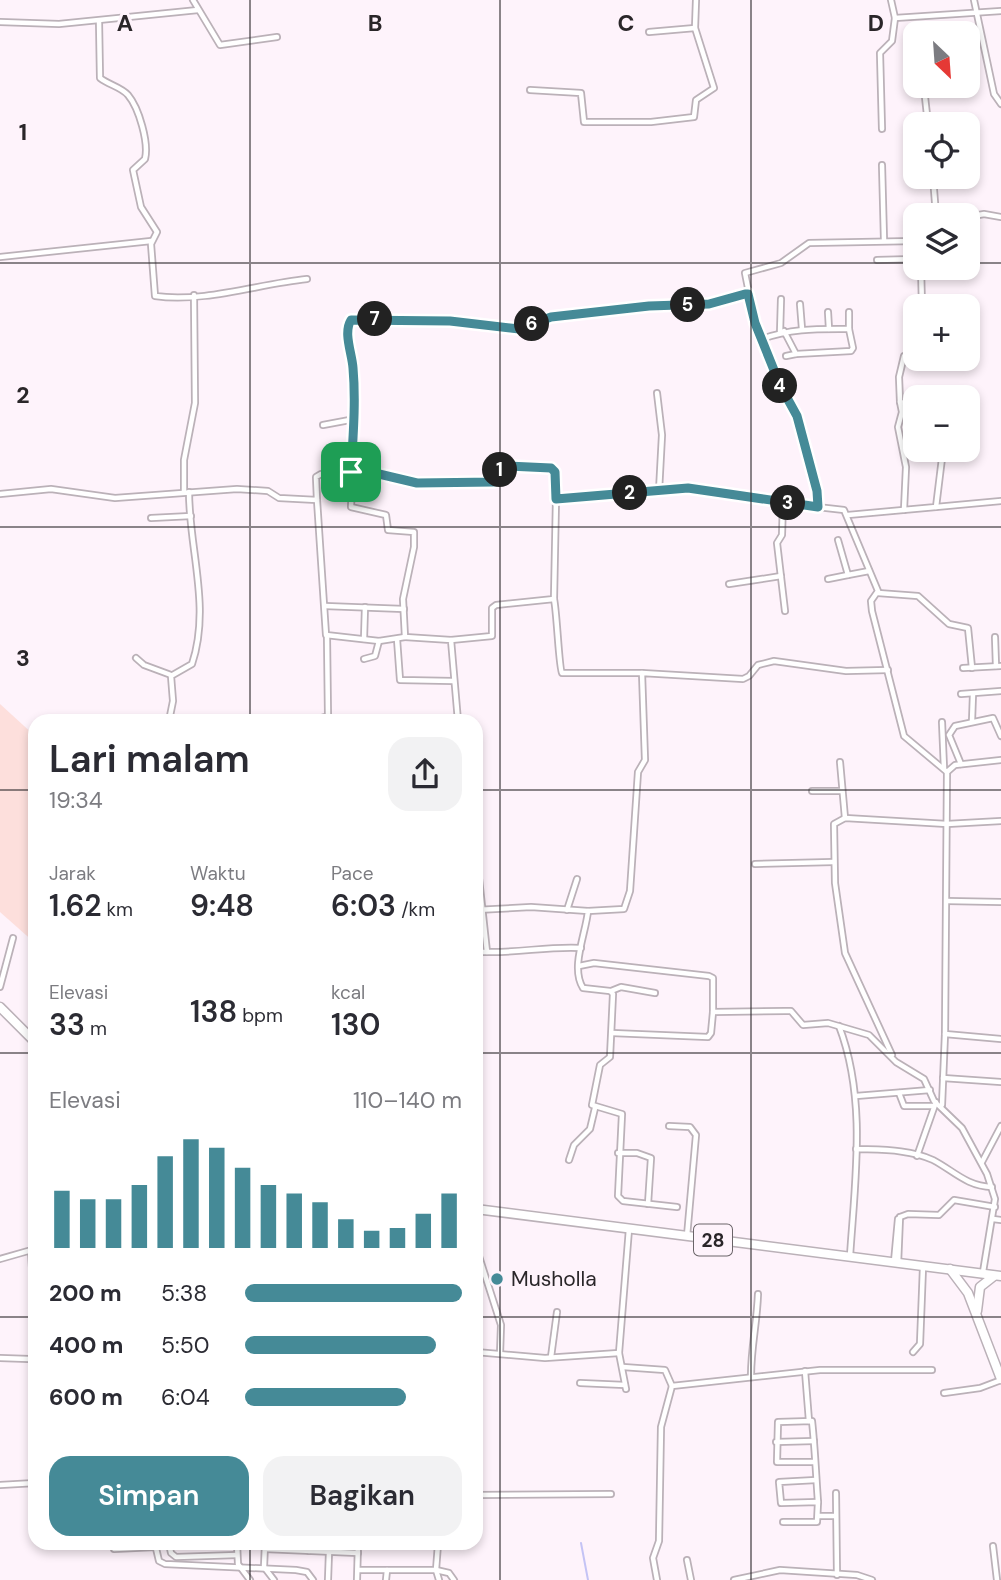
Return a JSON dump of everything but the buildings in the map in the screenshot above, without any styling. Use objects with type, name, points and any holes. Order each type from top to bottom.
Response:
[{"type":"highway","points":[[0,1007],[28,1035]]},
{"type":"highway","name":"28","points":[[483,1210],[999,1275]]},
{"type":"highway","points":[[950,1269],[966,1288],[1001,1380]]},
{"type":"highway","points":[[978,1317],[980,1286],[999,1275]]},
{"type":"street","points":[[193,0],[220,45],[277,37]]},
{"type":"street","points":[[530,90],[582,93],[583,122],[650,122],[694,117],[696,100],[714,88],[695,28],[696,0]]},
{"type":"street","points":[[882,129],[880,53],[892,41],[895,18],[891,0]]},
{"type":"street","points":[[974,0],[994,94],[1001,104]]},
{"type":"street","points":[[0,22],[59,24],[198,10]]},
{"type":"street","points":[[895,18],[1001,10]]},
{"type":"street","points":[[99,21],[100,78],[131,99],[145,144],[145,159],[134,170],[142,208],[150,216],[157,232],[151,241],[155,296],[228,294],[262,285],[307,279]]},
{"type":"street","points":[[649,32],[695,28]]},
{"type":"street","points":[[882,166],[884,240]]},
{"type":"street","points":[[980,215],[1001,217]]},
{"type":"street","points":[[0,257],[151,241]]},
{"type":"street","points":[[818,507],[817,491],[797,416],[780,385],[762,339],[748,294],[745,273],[781,263],[809,243],[903,241]]},
{"type":"street","points":[[877,260],[903,259]]},
{"type":"street","points":[[405,637],[404,609],[414,532],[390,531],[387,528],[386,515],[352,508],[351,472],[355,419],[353,368],[348,333],[351,320],[450,321],[519,329],[551,317],[649,306],[709,304],[748,294]]},
{"type":"street","points":[[135,658],[144,665],[172,675],[191,666],[195,655],[200,586],[184,460],[195,403],[194,295]]},
{"type":"street","points":[[780,299],[782,332],[796,354]]},
{"type":"street","points":[[800,304],[802,329]]},
{"type":"street","points":[[828,312],[829,329]]},
{"type":"street","points":[[786,356],[852,351],[849,312]]},
{"type":"street","points":[[762,339],[802,329],[849,329]]},
{"type":"street","points":[[903,358],[900,444],[906,467],[904,509]]},
{"type":"street","points":[[657,393],[662,435],[659,491]]},
{"type":"street","points":[[323,425],[355,419]]},
{"type":"street","points":[[936,507],[942,462]]},
{"type":"street","points":[[328,714],[327,637],[317,500],[318,475],[351,472],[379,474],[427,484],[494,482],[500,470],[509,466],[551,468],[555,472],[556,499],[554,599],[559,625],[558,668],[562,673],[642,673],[743,679],[749,677],[758,665],[774,660],[846,671],[888,670]]},
{"type":"street","points":[[556,499],[688,488],[842,509],[848,515],[878,593]]},
{"type":"street","points":[[0,494],[51,489],[115,498],[250,489],[268,491],[279,498],[317,500]]},
{"type":"street","points":[[848,515],[1001,501]]},
{"type":"street","points":[[783,502],[782,535],[777,543],[785,611]]},
{"type":"street","points":[[151,518],[191,516]]},
{"type":"street","points":[[838,540],[848,575]]},
{"type":"street","points":[[828,579],[869,571]]},
{"type":"street","points":[[729,584],[781,576]]},
{"type":"street","points":[[878,593],[918,596],[949,624],[968,628],[972,668]]},
{"type":"street","points":[[878,593],[870,603],[881,655],[888,670],[904,736],[945,770]]},
{"type":"street","points":[[327,637],[451,640],[494,635],[492,608],[496,605],[554,599]]},
{"type":"street","points":[[325,606],[404,609]]},
{"type":"street","points":[[364,639],[365,607]]},
{"type":"street","points":[[963,668],[999,666],[995,637]]},
{"type":"street","points":[[397,639],[400,680],[453,681]]},
{"type":"street","points":[[364,659],[376,656],[379,640]]},
{"type":"street","points":[[451,640],[457,714]]},
{"type":"street","points":[[483,909],[623,910],[630,891],[638,772],[645,760],[642,673]]},
{"type":"street","points":[[169,714],[172,675]]},
{"type":"street","points":[[961,694],[1001,691]]},
{"type":"street","points":[[972,694],[972,721]]},
{"type":"street","points":[[961,764],[950,732],[957,724],[993,718],[1001,736]]},
{"type":"street","points":[[942,722],[947,824],[946,1034],[942,1106]]},
{"type":"street","points":[[945,770],[961,764],[1001,760]]},
{"type":"street","points":[[840,762],[845,818]]},
{"type":"street","points":[[812,791],[842,791]]},
{"type":"street","points":[[896,1062],[847,958],[833,862],[833,827],[836,821],[845,818],[947,824],[1001,821]]},
{"type":"street","points":[[755,864],[833,862]]},
{"type":"street","points":[[567,910],[577,879]]},
{"type":"street","points":[[947,901],[1001,902]]},
{"type":"street","points":[[589,911],[579,966],[581,987],[611,991],[621,987],[655,993]]},
{"type":"street","points":[[483,933],[487,952]]},
{"type":"street","points":[[0,987],[13,938]]},
{"type":"street","points":[[483,952],[520,953],[553,947],[581,948]]},
{"type":"street","points":[[579,966],[593,963],[712,976],[713,1012],[711,1033],[708,1037],[612,1033]]},
{"type":"street","points":[[569,1160],[572,1147],[590,1129],[600,1065],[610,1057],[611,991]]},
{"type":"street","points":[[713,1012],[791,1011],[803,1025],[828,1023],[869,1035],[896,1062],[924,1079],[930,1090],[935,1104],[917,1156]]},
{"type":"street","points":[[839,1026],[851,1057],[856,1096],[850,1257]]},
{"type":"street","points":[[946,1034],[1001,1039]]},
{"type":"street","points":[[943,1078],[1001,1082]]},
{"type":"street","points":[[856,1096],[930,1090]]},
{"type":"street","points":[[899,1093],[904,1105],[942,1106],[962,1128],[981,1162],[992,1187],[995,1207],[983,1273]]},
{"type":"street","points":[[595,1108],[622,1114],[618,1153],[619,1198],[677,1207]]},
{"type":"street","points":[[669,1126],[690,1127],[696,1135],[687,1237]]},
{"type":"street","points":[[981,1162],[1001,1126]]},
{"type":"street","points":[[856,1149],[917,1156],[931,1160],[972,1185],[992,1187]]},
{"type":"street","points":[[618,1153],[646,1154],[651,1158],[648,1204]]},
{"type":"street","points":[[896,1263],[900,1217],[908,1213],[939,1215],[954,1200],[995,1207]]},
{"type":"street","points":[[993,1219],[1001,1220]]},
{"type":"street","points":[[580,1383],[625,1387],[619,1353],[629,1229]]},
{"type":"street","points":[[0,1259],[28,1251]]},
{"type":"street","points":[[913,1352],[920,1342],[923,1266]]},
{"type":"street","points":[[483,1269],[501,1325],[500,1354]]},
{"type":"street","points":[[751,1376],[752,1337],[757,1329],[758,1294]]},
{"type":"street","points":[[551,1357],[557,1312]]},
{"type":"street","points":[[483,1353],[551,1357],[619,1353]]},
{"type":"street","points":[[0,1358],[28,1359]]},
{"type":"street","points":[[623,1367],[665,1370],[672,1386],[661,1427],[659,1541],[653,1558],[657,1580]]},
{"type":"street","points":[[672,1386],[805,1371],[932,1370]]},
{"type":"street","points":[[783,1522],[816,1522],[819,1517],[814,1441],[809,1421],[805,1371]]},
{"type":"street","points":[[944,1393],[980,1388],[1001,1380]]},
{"type":"street","points":[[809,1421],[778,1422],[777,1462],[815,1462]]},
{"type":"street","points":[[776,1442],[814,1441]]},
{"type":"street","points":[[816,1480],[780,1481],[779,1500],[782,1503],[818,1502]]},
{"type":"street","points":[[0,1485],[28,1483]]},
{"type":"street","points":[[836,1493],[837,1575]]},
{"type":"street","points":[[483,1496],[611,1494]]},
{"type":"street","points":[[819,1517],[835,1516]]},
{"type":"street","points":[[993,1546],[997,1580]]},
{"type":"street","points":[[156,1550],[159,1562],[165,1564],[264,1567],[307,1572],[313,1580]]},
{"type":"street","points":[[170,1550],[176,1557],[237,1555]]},
{"type":"street","points":[[237,1550],[241,1568],[250,1580]]},
{"type":"street","points":[[265,1550],[264,1567],[274,1580]]},
{"type":"street","points":[[300,1550],[358,1553],[357,1580]]},
{"type":"street","points":[[438,1550],[436,1570],[439,1580]]},
{"type":"street","points":[[328,1580],[330,1552]]},
{"type":"street","points":[[687,1560],[691,1580]]},
{"type":"street","points":[[358,1570],[436,1570],[449,1573],[454,1580]]},
{"type":"street","points":[[386,1580],[387,1570]]},
{"type":"street","points":[[734,1580],[780,1570],[862,1576],[872,1580]]},
{"type":"shaded area","points":[[0,704],[28,730],[28,937],[0,912]]},
{"type":"waterway","points":[[581,1543],[588,1580]]},
{"type":"place","name":"Musholla","points":[[497,1279]]},
{"type":"route","points":[[748,294],[755,323],[787,401],[797,416],[817,491],[818,507],[767,502],[688,488],[556,499],[555,471],[551,468],[509,466],[500,470],[494,482],[427,484],[387,475],[351,472],[355,419],[353,368],[348,333],[348,322],[351,320],[450,321],[519,329],[544,318],[649,306],[709,304],[748,294]]}]
